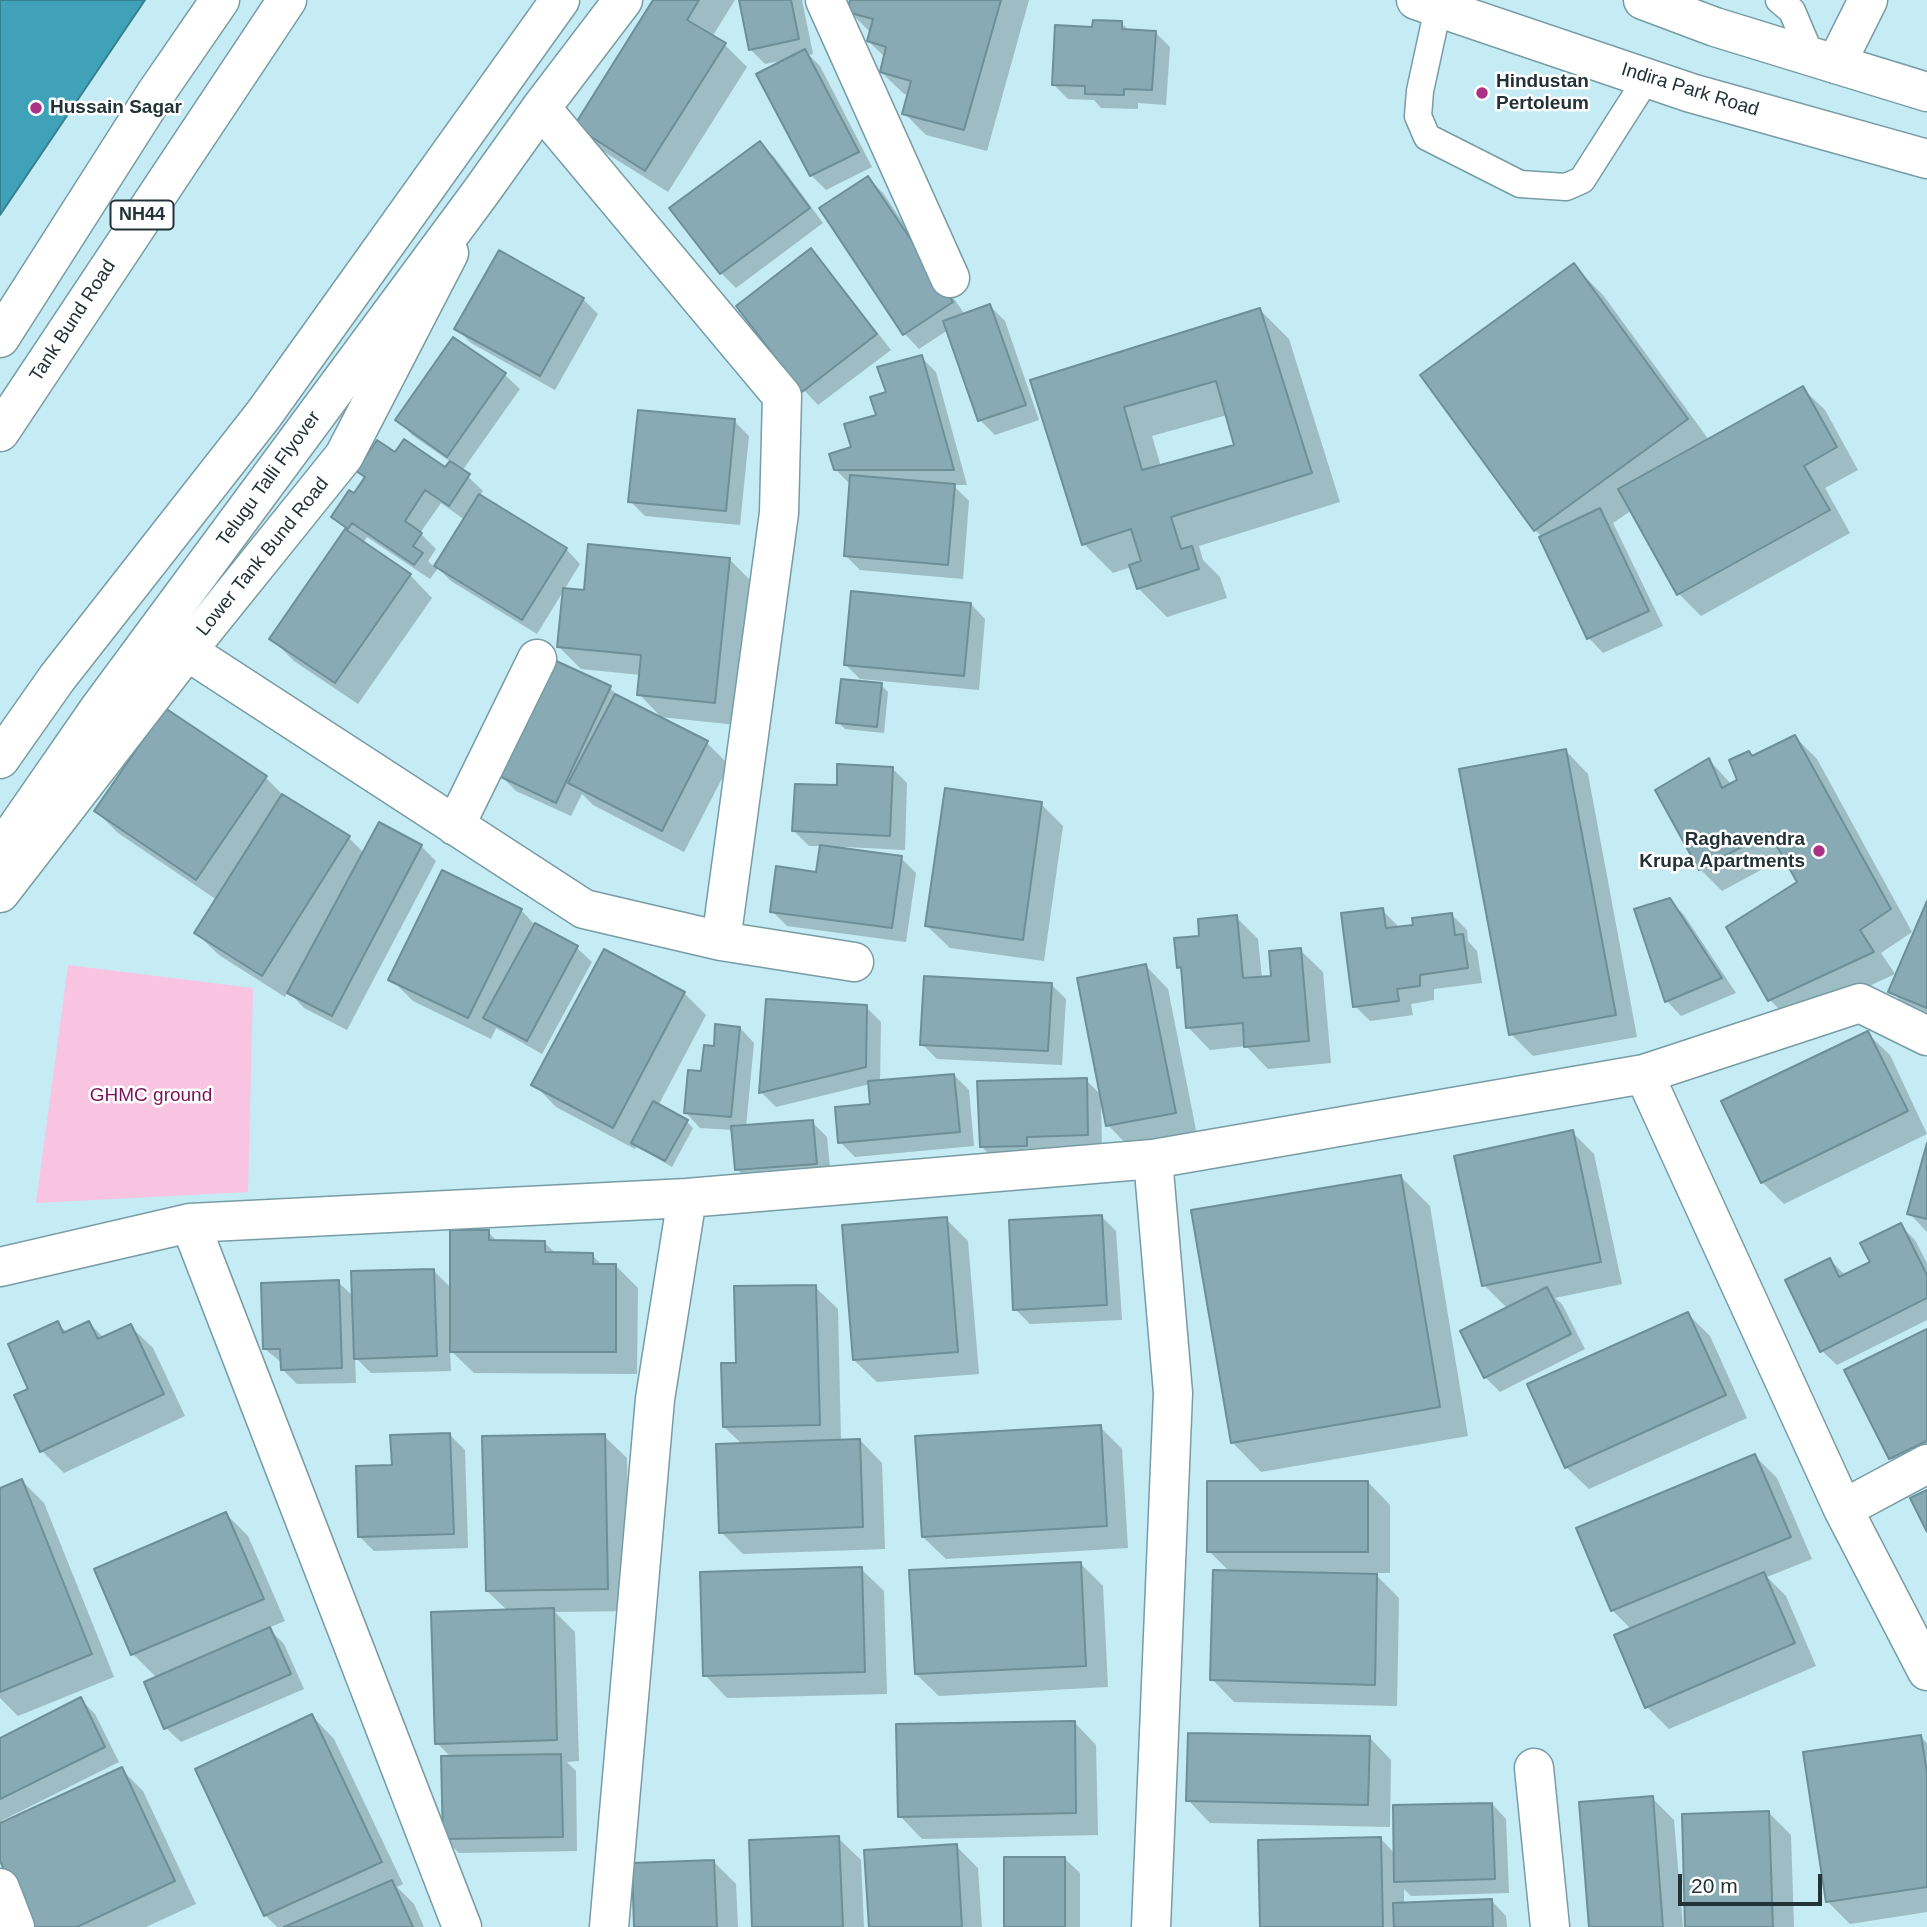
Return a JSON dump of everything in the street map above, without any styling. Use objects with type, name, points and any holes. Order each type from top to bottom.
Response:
[{"type":"main road","name":"NH44","points":[[0,338],[156,93],[220,0]]},
{"type":"main road","name":"Tank Bund Road","points":[[0,432],[287,0]]},
{"type":"main road","points":[[623,0],[541,108],[782,396],[779,513],[721,941]]},
{"type":"main road","points":[[825,0],[950,278]]},
{"type":"main road","points":[[1823,60],[1868,0]]},
{"type":"main road","points":[[1648,1],[1715,27],[1927,92]]},
{"type":"main road","name":"Indira Park Road","points":[[1427,4],[1691,93],[1927,159]]},
{"type":"main road","points":[[0,759],[57,678],[264,414],[550,15]]},
{"type":"main road","name":"Telugu Talli Flyover","points":[[0,852],[99,709],[541,108]]},
{"type":"main road","name":"Lower Tank Bund Road","points":[[0,893],[187,651],[344,456],[481,192]]},
{"type":"main road","points":[[187,651],[583,909],[721,941],[853,962]]},
{"type":"main road","points":[[455,826],[537,659]]},
{"type":"main road","points":[[0,1267],[190,1223],[687,1198],[1153,1159],[1644,1074],[1860,1003],[1927,1036]]},
{"type":"main road","points":[[1644,1074],[1843,1509],[1927,1671]]},
{"type":"main road","points":[[1151,1927],[1173,1393],[1153,1159]]},
{"type":"main road","points":[[609,1927],[655,1399],[687,1198]]},
{"type":"main road","points":[[190,1223],[462,1927]]},
{"type":"main road","points":[[1843,1509],[1927,1464]]},
{"type":"main road","points":[[1534,1768],[1550,1927]]},
{"type":"main road","points":[[0,1888],[15,1927]]},
{"type":"lane","points":[[1779,0],[1792,11],[1823,60]]},
{"type":"lane","points":[[1427,4],[1418,116],[1427,137],[1520,184],[1566,187],[1583,180],[1647,78]]},
{"type":"green space","name":"GHMC ground","points":[[68,965],[253,988],[248,1192],[36,1203]]},
{"type":"water","name":"Hussain Sagar","points":[[0,0],[145,0],[0,215]]},
{"type":"building","points":[[653,0],[699,0],[687,20],[726,43],[645,171],[574,126]]},
{"type":"building","points":[[739,0],[791,0],[799,39],[749,50]]},
{"type":"building","points":[[850,0],[1001,0],[964,130],[902,114],[911,81],[880,72],[886,47],[867,41],[873,19],[847,12]]},
{"type":"building","points":[[1093,20],[1122,21],[1122,29],[1156,31],[1152,90],[1124,89],[1124,95],[1085,94],[1085,86],[1052,85],[1055,25],[1092,27]]},
{"type":"building","points":[[805,49],[859,152],[810,176],[756,74]]},
{"type":"building","points":[[760,141],[810,208],[720,274],[669,208]]},
{"type":"building","points":[[868,176],[953,302],[903,335],[819,208]]},
{"type":"building","points":[[811,248],[877,334],[802,392],[736,306]]},
{"type":"building","points":[[499,250],[584,298],[540,376],[454,329]]},
{"type":"building","points":[[1574,263],[1688,419],[1534,531],[1420,375]]},
{"type":"building","points":[[990,304],[1026,405],[978,421],[943,321]]},
{"type":"building","points":[[1260,308],[1312,473],[1171,517],[1181,549],[1192,546],[1199,569],[1137,589],[1129,565],[1141,561],[1131,529],[1082,545],[1030,380]],"holes":[[[1216,381],[1234,445],[1142,470],[1124,407]]]},
{"type":"building","points":[[453,337],[506,373],[447,457],[395,420]]},
{"type":"building","points":[[922,355],[954,470],[834,470],[829,454],[851,447],[844,424],[876,415],[870,397],[886,392],[877,367]]},
{"type":"building","points":[[1803,386],[1837,447],[1804,466],[1830,510],[1677,595],[1618,489]]},
{"type":"building","points":[[638,410],[735,419],[726,511],[628,502]]},
{"type":"building","points":[[404,439],[445,467],[450,461],[470,474],[449,506],[425,490],[405,521],[422,533],[413,546],[423,553],[414,565],[352,523],[348,529],[331,517],[349,490],[354,493],[365,477],[356,471],[377,440],[395,452]]},
{"type":"building","points":[[850,475],[955,484],[948,565],[844,556]]},
{"type":"building","points":[[479,494],[567,548],[522,620],[434,566]]},
{"type":"building","points":[[1600,508],[1649,611],[1587,639],[1539,537]]},
{"type":"building","points":[[345,529],[411,574],[335,683],[269,639]]},
{"type":"building","points":[[588,544],[730,558],[715,703],[637,695],[641,655],[557,647],[563,588],[584,590]]},
{"type":"building","points":[[851,591],[971,603],[964,676],[844,665]]},
{"type":"building","points":[[554,660],[611,686],[556,803],[499,776]]},
{"type":"building","points":[[841,679],[882,683],[877,727],[836,723]]},
{"type":"building","points":[[615,694],[708,741],[662,831],[568,783]]},
{"type":"building","points":[[165,708],[267,776],[196,880],[94,811]]},
{"type":"building","name":"Raghavendra Krupa Apartments","points":[[1795,735],[1891,909],[1860,930],[1874,952],[1768,1001],[1726,927],[1797,882],[1769,832],[1699,870],[1655,790],[1709,758],[1722,788],[1737,780],[1729,760],[1749,751],[1752,756]]},
{"type":"building","points":[[1566,749],[1616,1015],[1509,1035],[1459,769]]},
{"type":"building","points":[[837,764],[893,767],[890,836],[792,831],[795,784],[837,785]]},
{"type":"building","points":[[945,788],[1042,802],[1023,940],[925,926]]},
{"type":"building","points":[[282,794],[350,836],[262,976],[194,933]]},
{"type":"building","points":[[379,822],[422,845],[332,1016],[287,993]]},
{"type":"building","points":[[820,845],[902,856],[892,928],[770,912],[776,866],[816,872]]},
{"type":"building","points":[[442,870],[522,909],[468,1018],[388,980]]},
{"type":"building","points":[[1670,898],[1722,978],[1665,1002],[1634,909]]},
{"type":"building","points":[[1927,901],[1927,1008],[1888,992]]},
{"type":"building","points":[[1383,908],[1386,928],[1413,925],[1412,918],[1452,913],[1455,935],[1463,934],[1468,968],[1420,975],[1420,986],[1397,989],[1399,1001],[1353,1007],[1341,913]]},
{"type":"building","points":[[1237,915],[1243,978],[1271,976],[1269,951],[1301,948],[1309,1041],[1244,1047],[1243,1023],[1186,1028],[1181,967],[1177,968],[1174,938],[1199,936],[1198,919]]},
{"type":"building","points":[[535,923],[578,946],[527,1041],[483,1018]]},
{"type":"building","points":[[604,949],[685,992],[613,1128],[531,1085]]},
{"type":"building","points":[[1146,964],[1176,1113],[1106,1126],[1077,978]]},
{"type":"building","points":[[924,976],[1052,983],[1048,1051],[920,1045]]},
{"type":"building","points":[[766,999],[867,1005],[866,1067],[759,1093]]},
{"type":"building","points":[[715,1024],[740,1027],[731,1117],[684,1113],[688,1070],[701,1071],[704,1045],[714,1046]]},
{"type":"building","points":[[1868,1031],[1908,1111],[1761,1183],[1721,1101]]},
{"type":"building","points":[[954,1074],[960,1132],[838,1143],[835,1107],[870,1104],[868,1081]]},
{"type":"building","points":[[1087,1078],[1088,1135],[1027,1137],[1027,1146],[980,1147],[977,1081]]},
{"type":"building","points":[[653,1101],[688,1120],[665,1161],[631,1143]]},
{"type":"building","points":[[813,1120],[817,1164],[735,1170],[731,1126]]},
{"type":"building","points":[[1573,1130],[1601,1262],[1482,1286],[1454,1156]]},
{"type":"building","points":[[1927,1143],[1927,1219],[1907,1214]]},
{"type":"building","points":[[1401,1175],[1440,1407],[1231,1443],[1191,1210]]},
{"type":"building","points":[[1102,1215],[1107,1305],[1013,1310],[1009,1220]]},
{"type":"building","points":[[947,1217],[958,1352],[853,1360],[842,1225]]},
{"type":"building","points":[[1901,1223],[1927,1275],[1927,1298],[1820,1352],[1785,1280],[1830,1258],[1839,1277],[1870,1262],[1860,1243]]},
{"type":"building","points":[[450,1230],[489,1230],[489,1240],[545,1241],[545,1252],[593,1253],[593,1264],[616,1264],[616,1352],[450,1352]]},
{"type":"building","points":[[434,1269],[437,1356],[354,1359],[351,1271]]},
{"type":"building","points":[[339,1280],[342,1368],[281,1370],[280,1349],[263,1349],[261,1283]]},
{"type":"building","points":[[816,1285],[820,1425],[723,1427],[721,1363],[736,1363],[734,1286]]},
{"type":"building","points":[[1547,1287],[1571,1334],[1484,1378],[1460,1331]]},
{"type":"building","points":[[1688,1312],[1726,1395],[1565,1468],[1527,1384]]},
{"type":"building","points":[[58,1321],[63,1333],[89,1321],[98,1339],[131,1324],[164,1394],[40,1452],[14,1395],[28,1389],[8,1344]]},
{"type":"building","points":[[1927,1329],[1927,1441],[1889,1459],[1844,1370]]},
{"type":"building","points":[[1101,1425],[1107,1526],[922,1537],[915,1436]]},
{"type":"building","points":[[450,1433],[454,1534],[358,1537],[356,1466],[392,1465],[390,1435]]},
{"type":"building","points":[[605,1434],[608,1589],[486,1591],[482,1436]]},
{"type":"building","points":[[860,1439],[863,1527],[719,1533],[716,1444]]},
{"type":"building","points":[[1755,1454],[1791,1537],[1611,1611],[1576,1528]]},
{"type":"building","points":[[22,1479],[92,1654],[0,1692],[0,1488]]},
{"type":"building","points":[[1207,1481],[1368,1481],[1368,1552],[1207,1552]]},
{"type":"building","points":[[1927,1490],[1927,1532],[1910,1498]]},
{"type":"building","points":[[226,1512],[264,1599],[131,1655],[94,1569]]},
{"type":"building","points":[[1081,1562],[1086,1666],[915,1674],[909,1570]]},
{"type":"building","points":[[862,1567],[865,1672],[703,1676],[700,1572]]},
{"type":"building","points":[[1213,1570],[1377,1574],[1375,1685],[1210,1680]]},
{"type":"building","points":[[1764,1572],[1795,1643],[1645,1708],[1614,1635]]},
{"type":"building","points":[[554,1608],[557,1740],[435,1744],[431,1612]]},
{"type":"building","points":[[270,1627],[291,1674],[164,1729],[144,1682]]},
{"type":"building","points":[[81,1697],[105,1747],[0,1799],[0,1738]]},
{"type":"building","points":[[312,1714],[382,1862],[264,1916],[195,1769]]},
{"type":"building","points":[[1075,1721],[1076,1813],[898,1817],[896,1724]]},
{"type":"building","points":[[1188,1733],[1370,1736],[1368,1805],[1186,1801]]},
{"type":"building","points":[[1921,1735],[1927,1773],[1927,1887],[1826,1902],[1803,1752]]},
{"type":"building","points":[[561,1754],[563,1837],[443,1839],[441,1756]]},
{"type":"building","points":[[122,1767],[175,1881],[77,1927],[31,1927],[0,1861],[0,1823]]},
{"type":"building","points":[[1653,1796],[1663,1927],[1589,1927],[1579,1802]]},
{"type":"building","points":[[1492,1803],[1495,1879],[1394,1882],[1393,1805]]},
{"type":"building","points":[[1769,1811],[1773,1927],[1685,1927],[1682,1814]]},
{"type":"building","points":[[839,1836],[843,1927],[752,1927],[749,1840]]},
{"type":"building","points":[[1381,1837],[1383,1927],[1260,1927],[1258,1840]]},
{"type":"building","points":[[957,1844],[962,1927],[869,1927],[864,1850]]},
{"type":"building","points":[[1004,1857],[1065,1857],[1065,1927],[1004,1927]]},
{"type":"building","points":[[714,1860],[717,1927],[634,1927],[632,1863]]},
{"type":"building","points":[[392,1880],[413,1927],[284,1927]]},
{"type":"building","points":[[1492,1899],[1493,1927],[1394,1927],[1393,1903]]},
{"type":"place","name":"Hindustan Pertoleum","points":[[1482,93]]},
{"type":"place","name":"Hussain Sagar","points":[[36,108]]},
{"type":"place","name":"Raghavendra Krupa Apartments","points":[[1819,851]]}]
